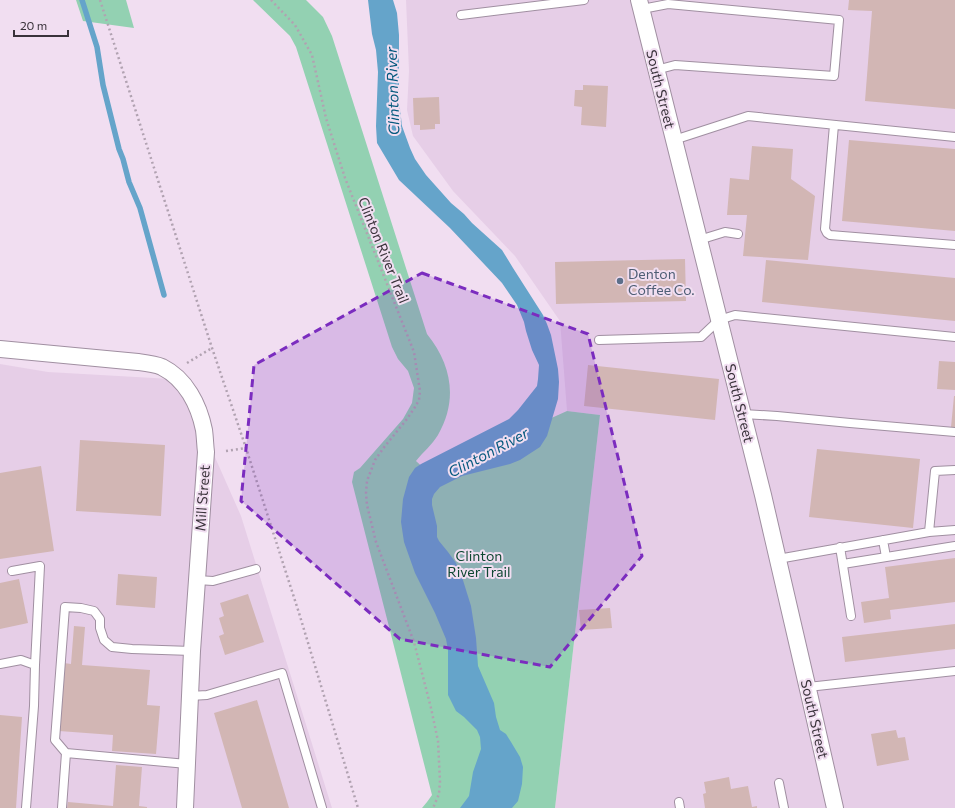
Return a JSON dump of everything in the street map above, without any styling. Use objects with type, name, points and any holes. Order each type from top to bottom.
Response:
[{"type":"street","name":"South Street","points":[[640,4],[743,414],[808,686],[835,808]]},
{"type":"street","name":"Mill Street","points":[[0,349],[138,362],[160,366],[172,373],[181,381],[191,394],[198,409],[204,430],[206,452],[192,650],[185,808]]},
{"type":"lane","points":[[461,15],[584,0]]},
{"type":"lane","points":[[640,4],[668,4],[839,20],[834,76],[675,65],[656,70]]},
{"type":"lane","points":[[674,140],[748,116],[955,137]]},
{"type":"lane","points":[[834,125],[824,229],[827,233],[830,235],[955,245]]},
{"type":"lane","points":[[699,240],[724,232],[738,234]]},
{"type":"lane","points":[[599,340],[701,337],[719,320],[735,315],[955,337]]},
{"type":"lane","points":[[743,414],[955,432]]},
{"type":"lane","points":[[929,532],[935,471],[955,470]]},
{"type":"lane","points":[[778,559],[929,532],[955,530]]},
{"type":"lane","points":[[883,540],[886,557]]},
{"type":"lane","points":[[843,564],[955,546]]},
{"type":"lane","points":[[840,548],[851,616]]},
{"type":"lane","points":[[12,571],[40,566],[34,706],[26,808]]},
{"type":"lane","points":[[197,580],[213,580],[256,569]]},
{"type":"lane","points":[[62,808],[66,753],[55,740],[65,607],[94,611],[100,619],[100,628],[104,640],[112,647],[132,649],[192,650]]},
{"type":"lane","points":[[0,664],[21,660],[35,665]]},
{"type":"lane","points":[[808,686],[955,671]]},
{"type":"lane","points":[[190,696],[207,695],[282,673],[322,808]]},
{"type":"lane","points":[[66,753],[187,764]]},
{"type":"lane","points":[[779,783],[784,808]]},
{"type":"path","points":[[100,0],[299,613],[358,808]]},
{"type":"path","name":"Clinton River Trail","points":[[270,0],[295,25],[312,55],[326,118],[345,178],[414,352],[420,391],[419,400],[407,419],[375,460],[367,481],[366,493],[367,505],[376,542],[414,642],[431,708],[438,741],[440,781],[439,794],[433,808]]},
{"type":"path","points":[[172,373],[212,348]]},
{"type":"path","points":[[226,451],[246,448]]},
{"type":"highlighted area","points":[[422,273],[588,334],[642,556],[550,667],[400,639],[241,501],[254,365]]},
{"type":"shaded area","points":[[406,0],[955,0],[955,808],[555,808],[600,415],[567,411],[560,321],[515,256],[453,191],[413,136],[407,110],[409,71]]},
{"type":"shaded area","points":[[0,364],[48,372],[171,379],[203,430],[241,516],[332,808],[0,808]]},
{"type":"green space","points":[[76,0],[126,0],[134,28],[83,21]]},
{"type":"green space","name":"Clinton River Trail","points":[[253,0],[306,0],[323,17],[332,36],[427,334],[442,358],[447,370],[450,396],[444,422],[436,439],[416,461],[429,473],[567,411],[600,415],[555,808],[422,808],[432,795],[352,482],[354,472],[360,468],[403,419],[412,403],[414,388],[408,371],[398,359],[392,347],[296,47],[290,36]]},
{"type":"water","name":"Clinton River","points":[[368,0],[393,0],[397,13],[399,35],[399,100],[402,126],[415,159],[426,175],[451,203],[502,250],[543,315],[551,335],[558,369],[558,399],[547,436],[540,447],[520,460],[510,464],[462,476],[440,487],[432,499],[437,526],[437,537],[456,563],[471,606],[476,638],[478,666],[494,703],[500,730],[506,734],[511,742],[520,757],[523,767],[522,784],[518,801],[512,808],[460,808],[469,796],[473,772],[481,749],[480,737],[477,730],[456,711],[448,695],[448,650],[446,639],[415,573],[404,542],[401,522],[403,499],[409,477],[415,468],[509,419],[537,386],[539,365],[532,350],[524,322],[517,305],[502,283],[450,228],[399,180],[377,143],[376,126],[378,72]]},
{"type":"building","points":[[849,0],[955,0],[955,109],[865,101],[872,11],[848,10]]},
{"type":"building","points":[[583,85],[608,86],[606,127],[581,125],[582,107],[574,106],[575,90],[583,90]]},
{"type":"building","points":[[439,97],[440,124],[435,124],[435,129],[420,130],[420,125],[414,125],[413,98]]},
{"type":"building","points":[[849,140],[955,149],[955,231],[842,221]]},
{"type":"building","points":[[752,146],[793,149],[791,179],[815,196],[808,260],[743,256],[747,215],[727,215],[730,178],[749,180]]},
{"type":"building","name":"Denton Coffee Co.","points":[[685,259],[686,301],[556,304],[555,262]]},
{"type":"building","points":[[766,260],[955,278],[955,321],[762,302]]},
{"type":"building","points":[[939,361],[955,362],[955,390],[937,389]]},
{"type":"building","points":[[588,365],[719,379],[715,420],[584,406]]},
{"type":"building","points":[[954,396],[955,427],[951,427]]},
{"type":"building","points":[[80,440],[165,445],[161,516],[76,511]]},
{"type":"building","points":[[817,449],[920,459],[913,528],[809,517]]},
{"type":"building","points":[[41,466],[54,551],[0,559],[0,473]]},
{"type":"building","points":[[955,558],[955,602],[890,610],[891,619],[864,623],[861,602],[889,598],[885,567]]},
{"type":"building","points":[[118,574],[157,577],[155,608],[116,605]]},
{"type":"building","points":[[19,579],[28,623],[0,629],[0,583]]},
{"type":"building","points":[[248,594],[264,642],[225,655],[219,636],[224,634],[219,618],[224,616],[220,603]]},
{"type":"building","points":[[610,608],[612,628],[581,630],[579,610]]},
{"type":"building","points":[[955,624],[955,649],[845,662],[842,637]]},
{"type":"building","points":[[74,626],[85,627],[82,665],[150,670],[147,705],[160,706],[156,754],[112,751],[113,735],[59,731],[64,663],[71,664]]},
{"type":"building","points":[[257,700],[289,808],[242,808],[214,713]]},
{"type":"building","points":[[0,715],[22,717],[16,808],[0,808]]},
{"type":"building","points":[[896,730],[898,738],[905,737],[909,760],[877,766],[871,734]]},
{"type":"building","points":[[116,765],[142,767],[139,806],[147,808],[67,808],[68,802],[113,806]]},
{"type":"building","points":[[729,777],[731,789],[748,786],[752,807],[757,806],[757,808],[705,808],[703,794],[706,793],[704,782]]},
{"type":"waterway","points":[[82,0],[97,47],[103,85],[119,149],[129,182],[140,208],[164,295]]},
{"type":"place","name":"Denton Coffee Co.","points":[[620,281]]}]
